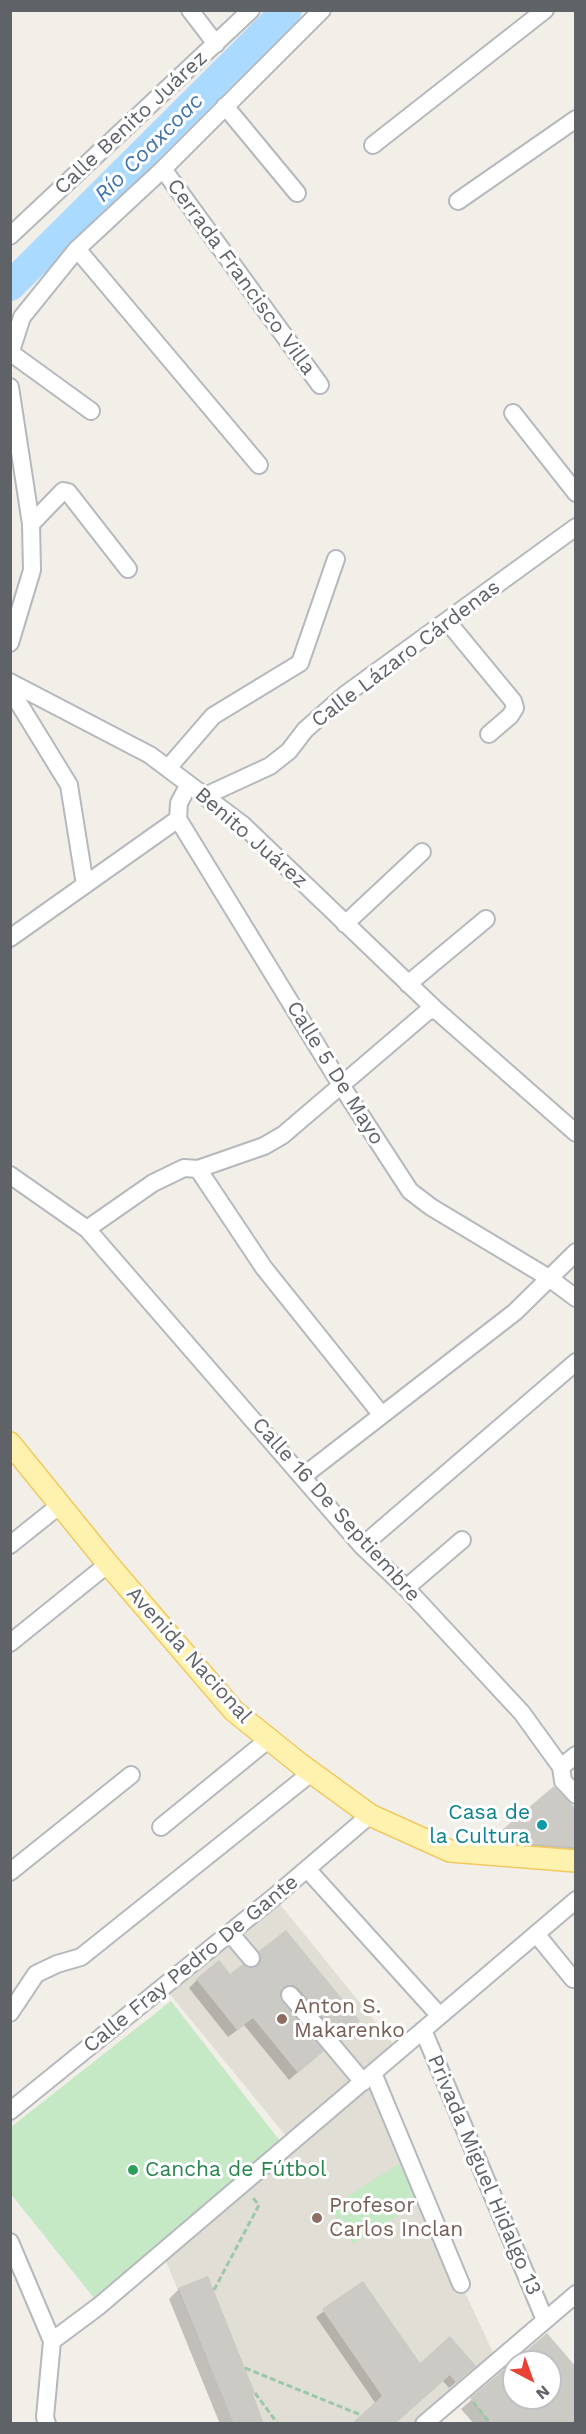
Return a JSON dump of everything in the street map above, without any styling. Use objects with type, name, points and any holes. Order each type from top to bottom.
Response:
[{"type":"main road","name":"Avenida Nacional","points":[[10,1443],[108,1564],[234,1711],[311,1773],[370,1815],[450,1851],[576,1861]]},
{"type":"street","points":[[190,10],[216,44]]},
{"type":"street","name":"Calle Benito Juárez","points":[[10,236],[251,10]]},
{"type":"street","points":[[91,411],[11,353],[22,317],[77,249],[163,169],[322,10]]},
{"type":"street","points":[[373,146],[545,10]]},
{"type":"street","points":[[225,106],[297,193]]},
{"type":"street","points":[[458,201],[576,119]]},
{"type":"street","name":"Cerrada Francisco Villa","points":[[163,169],[320,385]]},
{"type":"street","points":[[77,249],[260,465]]},
{"type":"street","points":[[10,387],[31,524],[32,570],[10,643]]},
{"type":"street","points":[[513,413],[576,493]]},
{"type":"street","points":[[31,524],[63,491],[68,492],[128,569]]},
{"type":"street","name":"Calle Lázaro Cárdenas","points":[[205,796],[270,766],[289,751],[305,730],[346,694],[576,527]]},
{"type":"street","points":[[168,768],[213,716],[300,663],[336,559]]},
{"type":"street","points":[[447,621],[513,701],[515,708],[510,716],[489,734]]},
{"type":"street","points":[[14,684],[18,702],[69,785],[85,885]]},
{"type":"street","name":"Benito Juárez","points":[[14,684],[150,755],[243,825],[436,1011],[576,1133]]},
{"type":"street","points":[[10,938],[178,819],[179,802],[189,784]]},
{"type":"street","name":"Calle 5 De Mayo","points":[[178,819],[341,1085],[410,1191],[431,1207],[549,1278],[576,1298]]},
{"type":"street","points":[[345,924],[422,852]]},
{"type":"street","points":[[408,984],[486,919]]},
{"type":"street","points":[[87,1229],[153,1183],[184,1168],[198,1169],[264,1146],[283,1136],[428,1011],[436,1011]]},
{"type":"street","points":[[198,1169],[264,1268],[381,1414]]},
{"type":"street","name":"Calle 16 De Septiembre","points":[[10,1175],[87,1229],[362,1546],[406,1588],[522,1713],[561,1767],[563,1781],[576,1795]]},
{"type":"street","points":[[302,1477],[515,1312],[576,1252]]},
{"type":"street","points":[[362,1546],[576,1362]]},
{"type":"street","points":[[10,1545],[60,1505]]},
{"type":"street","points":[[406,1588],[462,1540]]},
{"type":"street","points":[[10,1643],[108,1564]]},
{"type":"street","points":[[161,1827],[269,1739]]},
{"type":"street","points":[[561,1767],[576,1755]]},
{"type":"street","points":[[10,2013],[36,1974],[57,1964],[81,1957],[311,1773]]},
{"type":"street","points":[[10,1872],[131,1775]]},
{"type":"street","name":"Calle Fray Pedro De Gante","points":[[10,2111],[308,1869],[370,1815]]},
{"type":"street","points":[[308,1869],[439,2015]]},
{"type":"street","points":[[52,2341],[99,2306],[310,2132],[439,2015],[576,1900]]},
{"type":"street","points":[[230,1933],[251,1958]]},
{"type":"street","points":[[537,1935],[573,1979]]},
{"type":"street","points":[[290,1995],[368,2078],[461,2284]]},
{"type":"street","name":"Privada Miguel Hidalgo 13","points":[[423,2030],[545,2320]]},
{"type":"street","points":[[10,2242],[52,2341],[45,2417],[47,2424]]},
{"type":"street","points":[[424,2424],[576,2294]]},
{"type":"path","points":[[214,2290],[259,2205],[251,2196]]},
{"type":"path","points":[[245,2368],[361,2415]]},
{"type":"path","points":[[463,2390],[491,2424]]},
{"type":"path","points":[[255,2393],[278,2424]]},
{"type":"shaded area","name":"Profesor Carlos Inclan","points":[[274,1897],[400,2052],[373,2073],[461,2284],[497,2361],[424,2423],[234,2423],[162,2252],[290,2141],[164,1987]]},
{"type":"green space","name":"Cancha de Fútbol","points":[[171,2001],[284,2146],[98,2303],[11,2194],[11,2127]]},
{"type":"green space","points":[[399,2164],[422,2201],[353,2244],[330,2207]]},
{"type":"building","name":"Casa de la Cultura","points":[[554,1786],[576,1809],[576,1847],[489,1841]]},
{"type":"building","points":[[286,1930],[360,2021],[340,2038],[298,1988],[293,1985],[284,1987],[280,1992],[282,2001],[324,2051],[298,2073],[253,2018],[237,2030],[196,1979],[219,1960],[230,1974],[243,1964],[248,1968],[257,1966],[261,1961],[259,1951]]},
{"type":"building","points":[[208,2276],[255,2393],[253,2394],[264,2424],[234,2424],[178,2288]]},
{"type":"building","points":[[363,2281],[420,2363],[450,2336],[476,2366],[456,2383],[450,2375],[395,2424],[351,2424],[382,2396],[322,2309]]},
{"type":"building","points":[[547,2333],[562,2350],[527,2350]]},
{"type":"building","points":[[562,2351],[576,2367],[576,2424],[492,2424],[470,2398],[502,2371],[502,2410],[562,2410]]},
{"type":"waterway","name":"Río Coaxcoac","points":[[10,286],[287,10]]},
{"type":"place","name":"Casa de la Cultura","points":[[542,1825]]},
{"type":"place","name":"Anton S. Makarenko","points":[[282,2019]]},
{"type":"place","name":"Cancha de Fútbol","points":[[133,2170]]},
{"type":"place","name":"Profesor Carlos Inclan","points":[[317,2218]]}]
